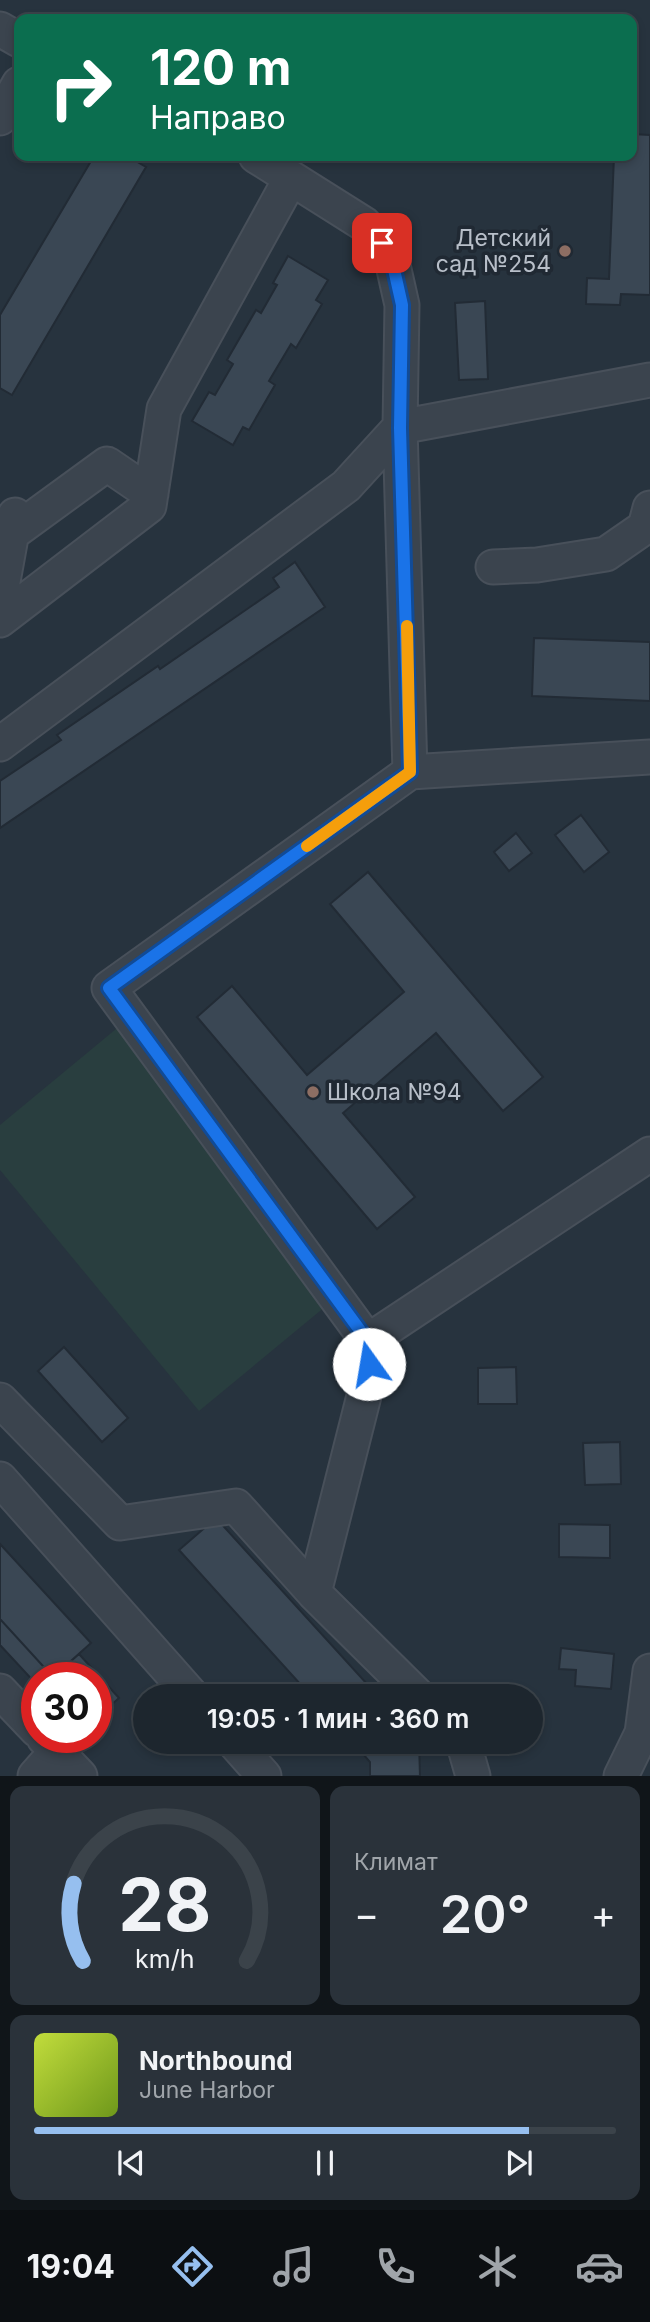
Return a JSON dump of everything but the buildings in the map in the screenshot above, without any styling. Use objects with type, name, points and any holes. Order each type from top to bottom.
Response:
[{"type":"street","points":[[0,118],[14,93]]},
{"type":"street","points":[[264,161],[364,224],[382,243],[393,265],[402,305],[400,428],[410,772]]},
{"type":"street","points":[[0,620],[149,506],[163,409],[291,178]]},
{"type":"street","points":[[0,744],[345,486],[400,428],[650,380]]},
{"type":"street","points":[[0,598],[13,524],[107,464],[151,494]]},
{"type":"street","points":[[493,567],[537,565],[606,554],[645,527],[650,508]]},
{"type":"street","points":[[314,1593],[367,1384],[370,1344],[109,988],[410,772],[650,757]]},
{"type":"street","points":[[380,1333],[650,1154]]},
{"type":"street","points":[[0,1400],[120,1523],[236,1506],[314,1593],[406,1684]]},
{"type":"street","points":[[0,1479],[181,1684]]},
{"type":"street","points":[[621,1776],[646,1737],[650,1671]]},
{"type":"street","points":[[0,1691],[21,1713]]},
{"type":"street","points":[[35,1776],[42,1753]]},
{"type":"street","points":[[58,1753],[80,1776]]},
{"type":"street","points":[[245,1754],[264,1776]]},
{"type":"street","points":[[467,1754],[473,1776]]},
{"type":"green space","points":[[122,1024],[343,1292],[199,1411],[0,1170],[0,1125]]},
{"type":"slow traffic","points":[[307,846],[410,772],[407,626]]},
{"type":"place","name":"Детский сад №254","points":[[565,251]]},
{"type":"place","name":"Школа №94","points":[[313,1092]]},
{"type":"route","points":[[369,1364],[370,1344],[109,988],[410,772],[400,428],[402,305],[393,265],[382,243]]}]
